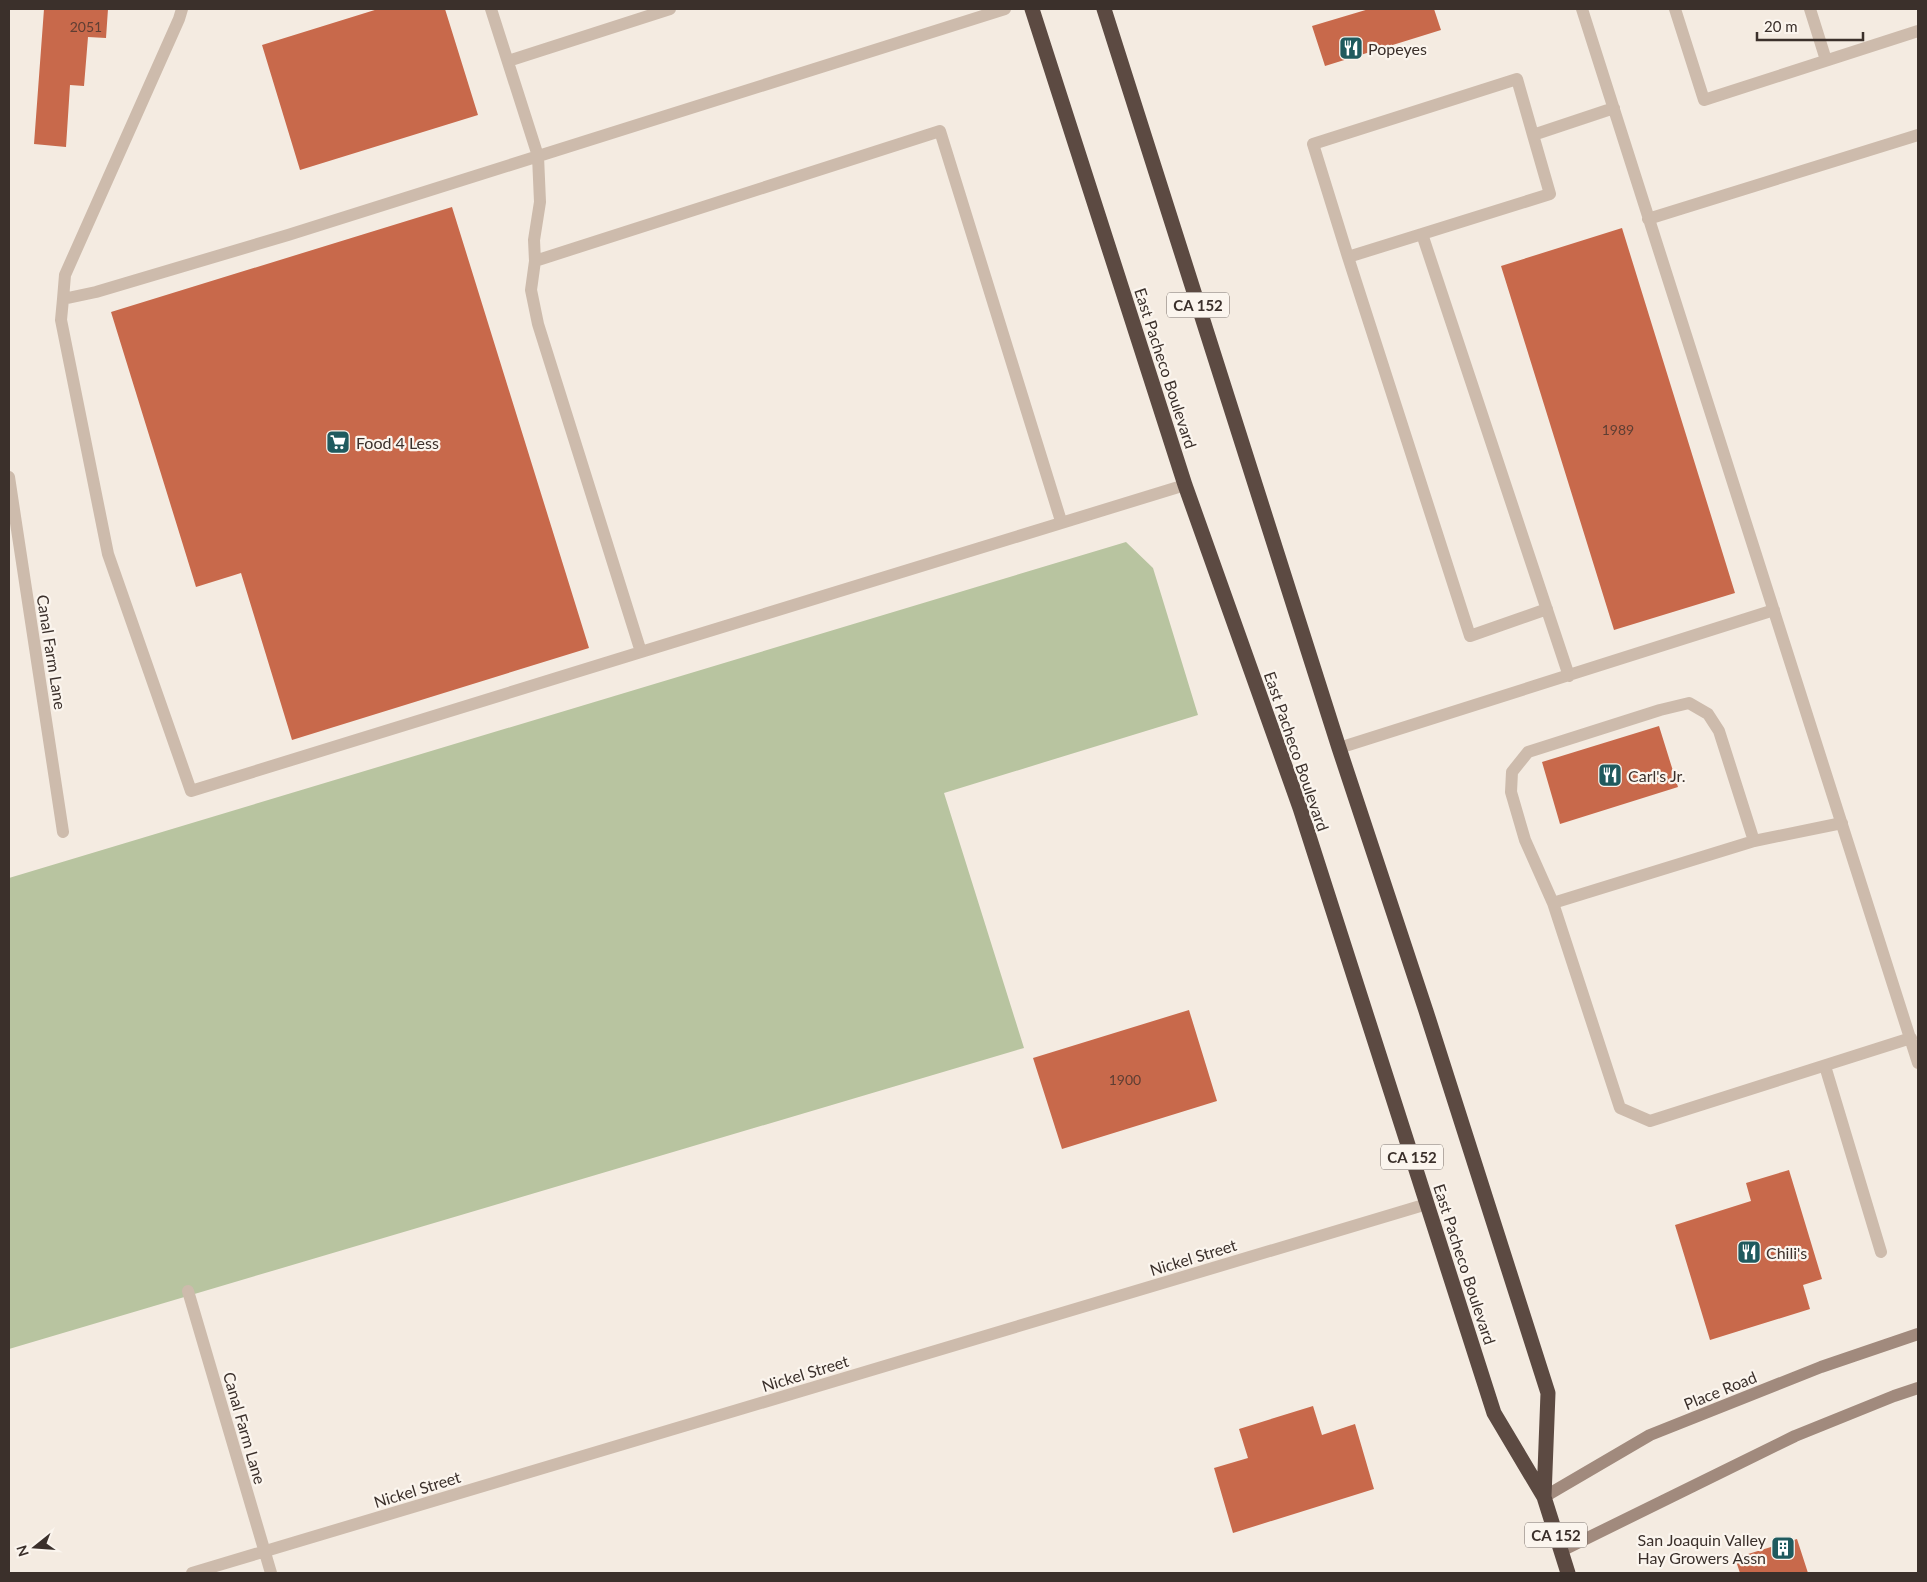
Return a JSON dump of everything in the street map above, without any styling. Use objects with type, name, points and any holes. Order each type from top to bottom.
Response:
[{"type":"highway","name":"East Pacheco Boulevard","points":[[1032,9],[1185,484],[1300,808],[1494,1413],[1544,1497],[1568,1573]]},
{"type":"highway","name":"East Pacheco Boulevard","points":[[1104,9],[1339,748],[1426,1011],[1548,1393],[1544,1497]]},
{"type":"street","points":[[182,9],[176,28],[65,275],[61,320],[108,554],[191,791],[1185,484]]},
{"type":"street","points":[[491,9],[538,156],[540,202],[534,240],[535,261],[531,290],[538,324],[641,652]]},
{"type":"street","points":[[508,61],[670,9]]},
{"type":"street","points":[[63,300],[288,236],[1004,9]]},
{"type":"street","points":[[1582,9],[1918,1063]]},
{"type":"street","points":[[1675,9],[1704,100],[1918,31]]},
{"type":"street","points":[[1810,9],[1826,60]]},
{"type":"street","points":[[1348,257],[1550,194],[1517,79],[1313,144],[1348,257],[1470,636],[1547,610]]},
{"type":"street","points":[[1532,135],[1614,108]]},
{"type":"street","points":[[535,261],[940,131],[1061,522]]},
{"type":"street","points":[[1648,220],[1918,135]]},
{"type":"street","points":[[1422,234],[1569,676]]},
{"type":"street","name":"Canal Farm Lane","points":[[9,477],[62,832]]},
{"type":"street","points":[[1339,748],[1774,610]]},
{"type":"street","points":[[1754,841],[1719,731],[1708,714],[1689,704],[1660,710],[1528,752],[1512,772],[1511,792],[1525,840],[1553,903],[1620,1108],[1650,1121],[1911,1038]]},
{"type":"street","points":[[1553,903],[1754,841],[1842,823]]},
{"type":"street","points":[[1825,1066],[1881,1252]]},
{"type":"street","name":"Nickel Street","points":[[192,1573],[1427,1204]]},
{"type":"street","name":"Canal Farm Lane","points":[[188,1291],[271,1573]]},
{"type":"street","name":"Place Road","points":[[1544,1497],[1650,1435],[1821,1367],[1918,1334]]},
{"type":"street","points":[[1561,1551],[1795,1436],[1918,1388]]},
{"type":"green space","points":[[1126,542],[1153,568],[1198,715],[944,793],[1024,1048],[9,1349],[9,878]]},
{"type":"building","points":[[44,9],[108,9],[106,38],[88,37],[84,86],[70,85],[66,147],[34,144]]},
{"type":"building","points":[[378,9],[445,9],[478,115],[300,170],[262,45]]},
{"type":"building","name":"Popeyes","points":[[1369,9],[1434,9],[1441,30],[1325,66],[1312,26]]},
{"type":"building","name":"Food 4 Less","points":[[452,207],[589,648],[292,740],[241,573],[196,587],[111,312]]},
{"type":"building","points":[[1622,228],[1735,593],[1614,630],[1501,266]]},
{"type":"building","name":"Carl's Jr.","points":[[1659,726],[1678,787],[1560,824],[1542,762]]},
{"type":"building","points":[[1189,1010],[1217,1101],[1062,1149],[1033,1058]]},
{"type":"building","name":"Chili's","points":[[1789,1170],[1822,1279],[1803,1285],[1810,1309],[1710,1340],[1675,1225],[1751,1201],[1746,1183]]},
{"type":"building","points":[[1313,1406],[1322,1435],[1355,1424],[1374,1489],[1233,1533],[1214,1468],[1248,1458],[1239,1429]]},
{"type":"building","name":"San Joaquin Valley Hay Growers Assn","points":[[1797,1539],[1808,1573],[1740,1573],[1735,1558]]},
{"type":"place","name":"Popeyes","points":[[1351,48]]},
{"type":"place","name":"Food 4 Less","points":[[338,442]]},
{"type":"place","name":"Carl's Jr.","points":[[1610,775]]},
{"type":"place","name":"Chili's","points":[[1749,1252]]},
{"type":"place","name":"San Joaquin Valley Hay Growers Assn","points":[[1783,1548]]}]
